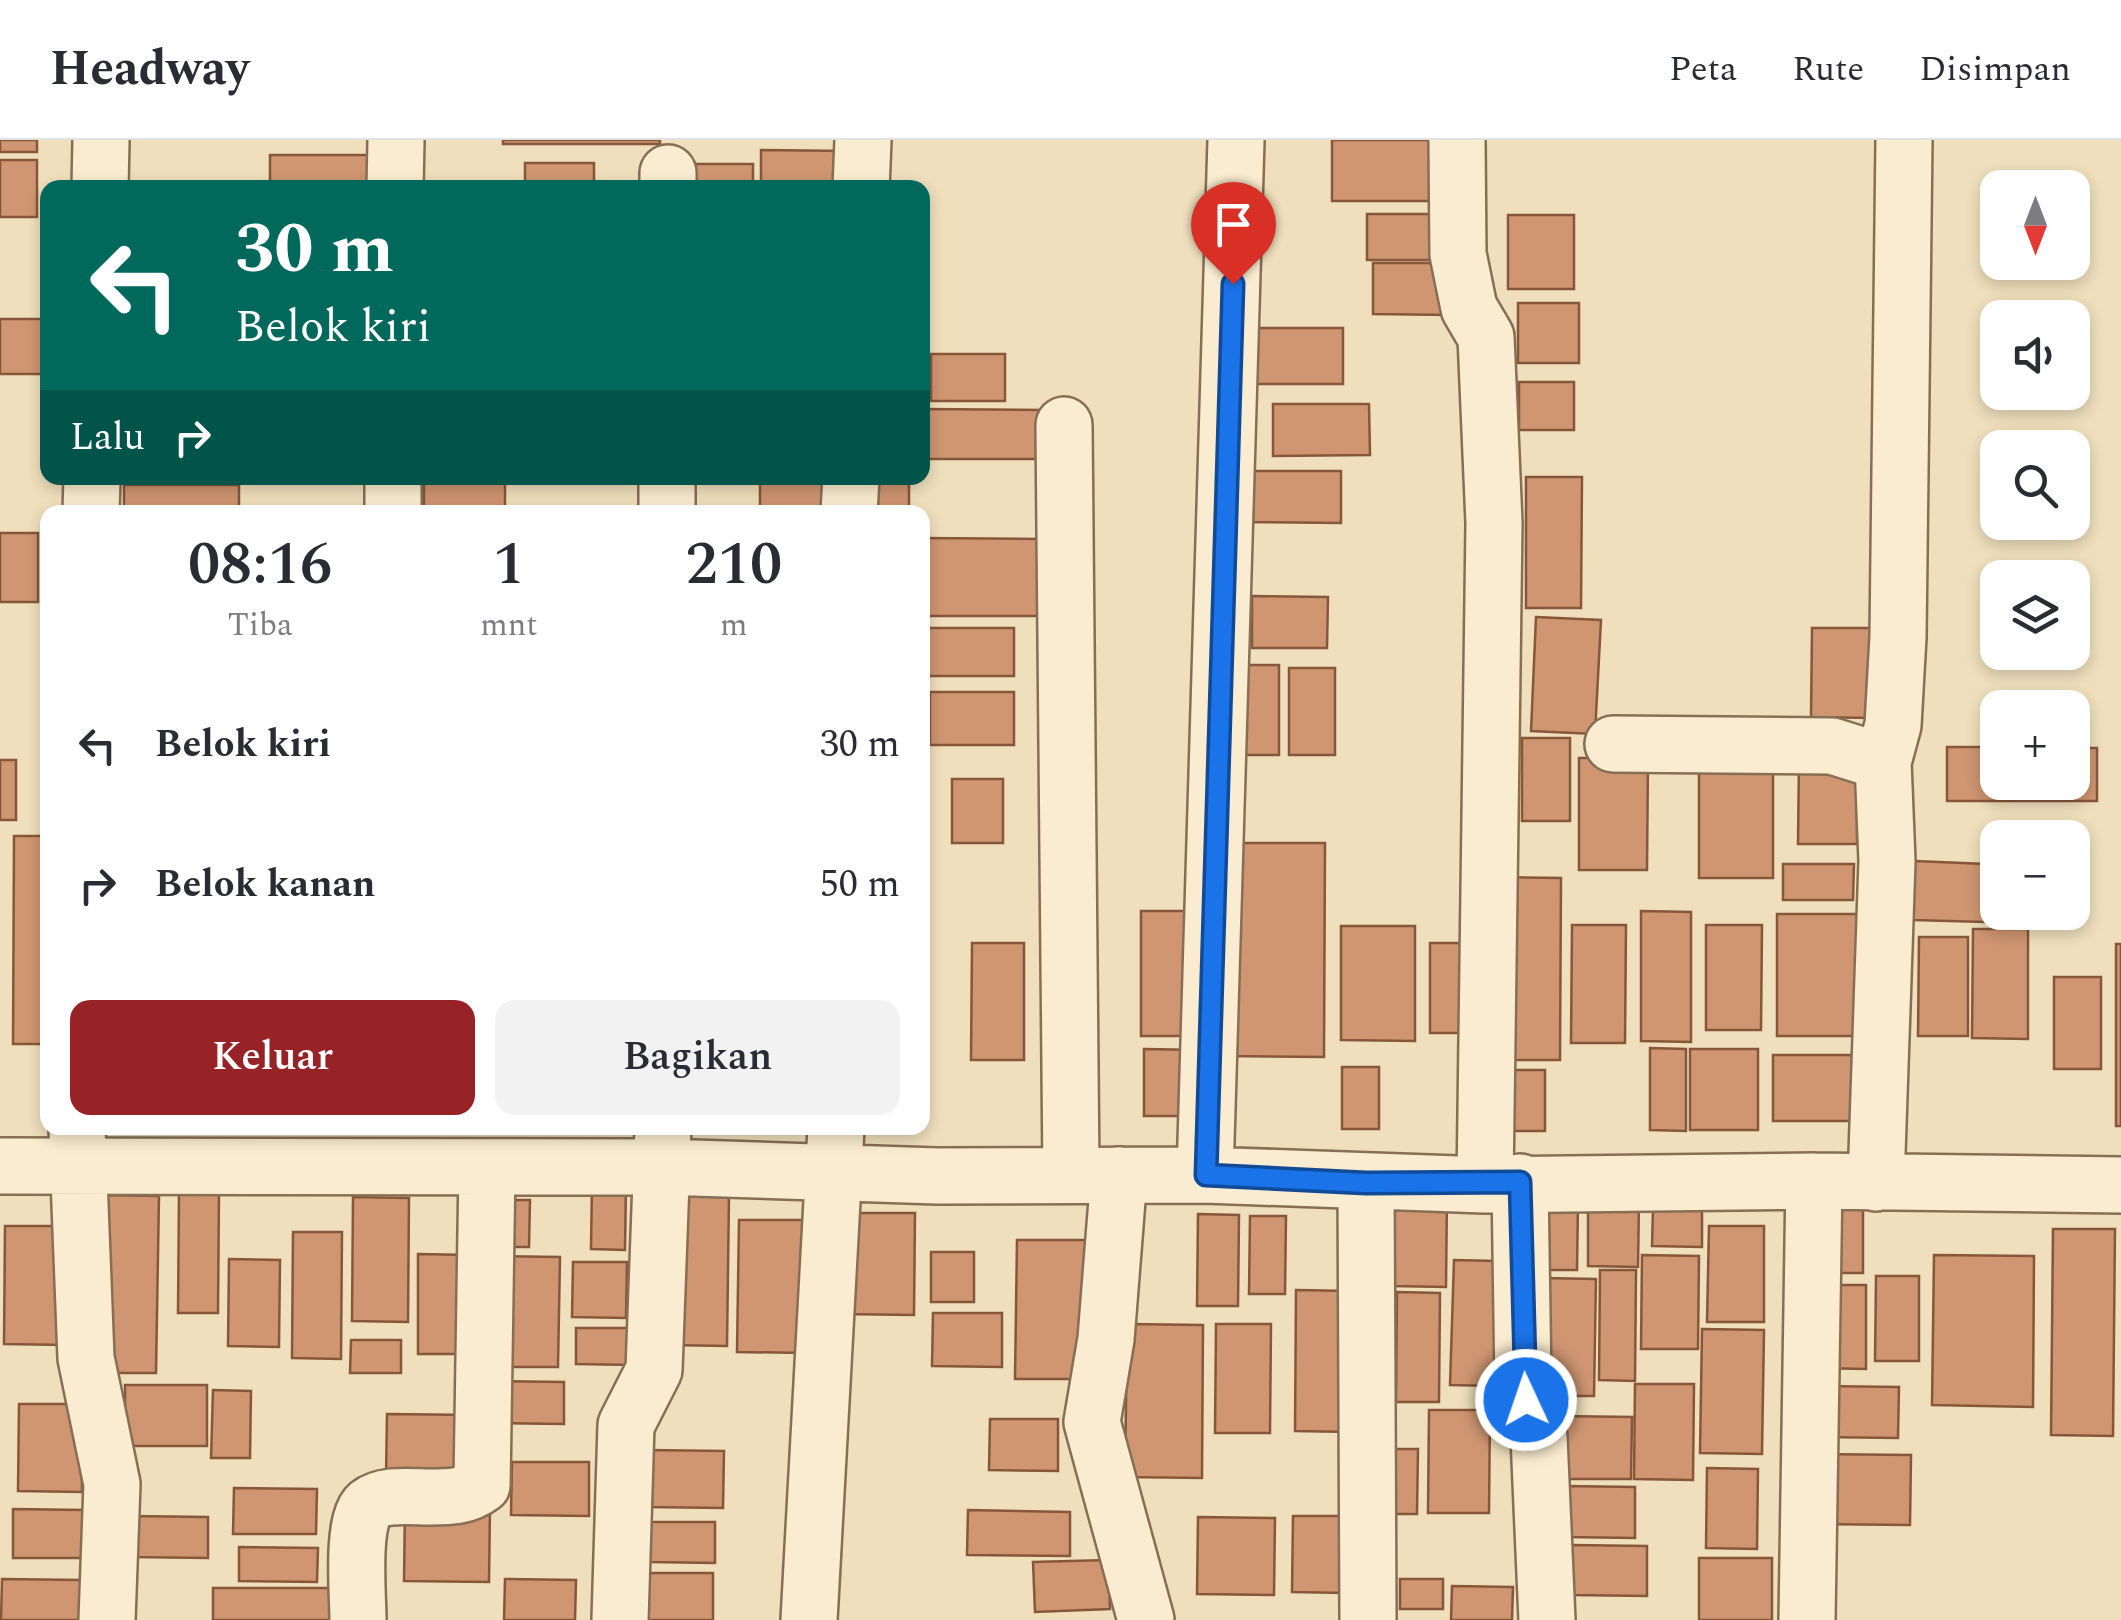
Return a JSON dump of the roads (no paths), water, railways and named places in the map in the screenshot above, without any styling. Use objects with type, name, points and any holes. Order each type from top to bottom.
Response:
[{"type":"street","points":[[100,180],[101,140]]},
{"type":"street","points":[[396,140],[396,180]]},
{"type":"street","points":[[861,180],[862,140]]},
{"type":"street","points":[[1206,1175],[1236,140]]},
{"type":"street","points":[[1457,140],[1458,254],[1469,308],[1486,337],[1494,523],[1502,1184],[1524,1384],[1539,1437],[1547,1620]]},
{"type":"street","points":[[1876,1183],[1887,861],[1883,762],[1893,726],[1898,637],[1904,140]]},
{"type":"street","points":[[1064,425],[1095,1175],[1106,1339],[1092,1422],[1146,1620]]},
{"type":"street","points":[[1612,744],[1832,746],[1883,762]]},
{"type":"street","points":[[0,1166],[76,1148],[388,1148],[487,1168],[663,1147],[836,1150],[1095,1175],[1206,1175],[1366,1183],[1814,1181],[2121,1185]]},
{"type":"street","points":[[620,1620],[626,1425],[654,1370],[663,1147]]},
{"type":"street","points":[[76,1148],[86,1358],[112,1484],[107,1620]]},
{"type":"street","points":[[808,1620],[836,1150]]},
{"type":"street","points":[[358,1620],[359,1524],[367,1506],[379,1500],[406,1497],[453,1497],[482,1485],[487,1168]]},
{"type":"street","points":[[1807,1620],[1814,1181]]},
{"type":"street","points":[[1366,1183],[1368,1620]]}]
